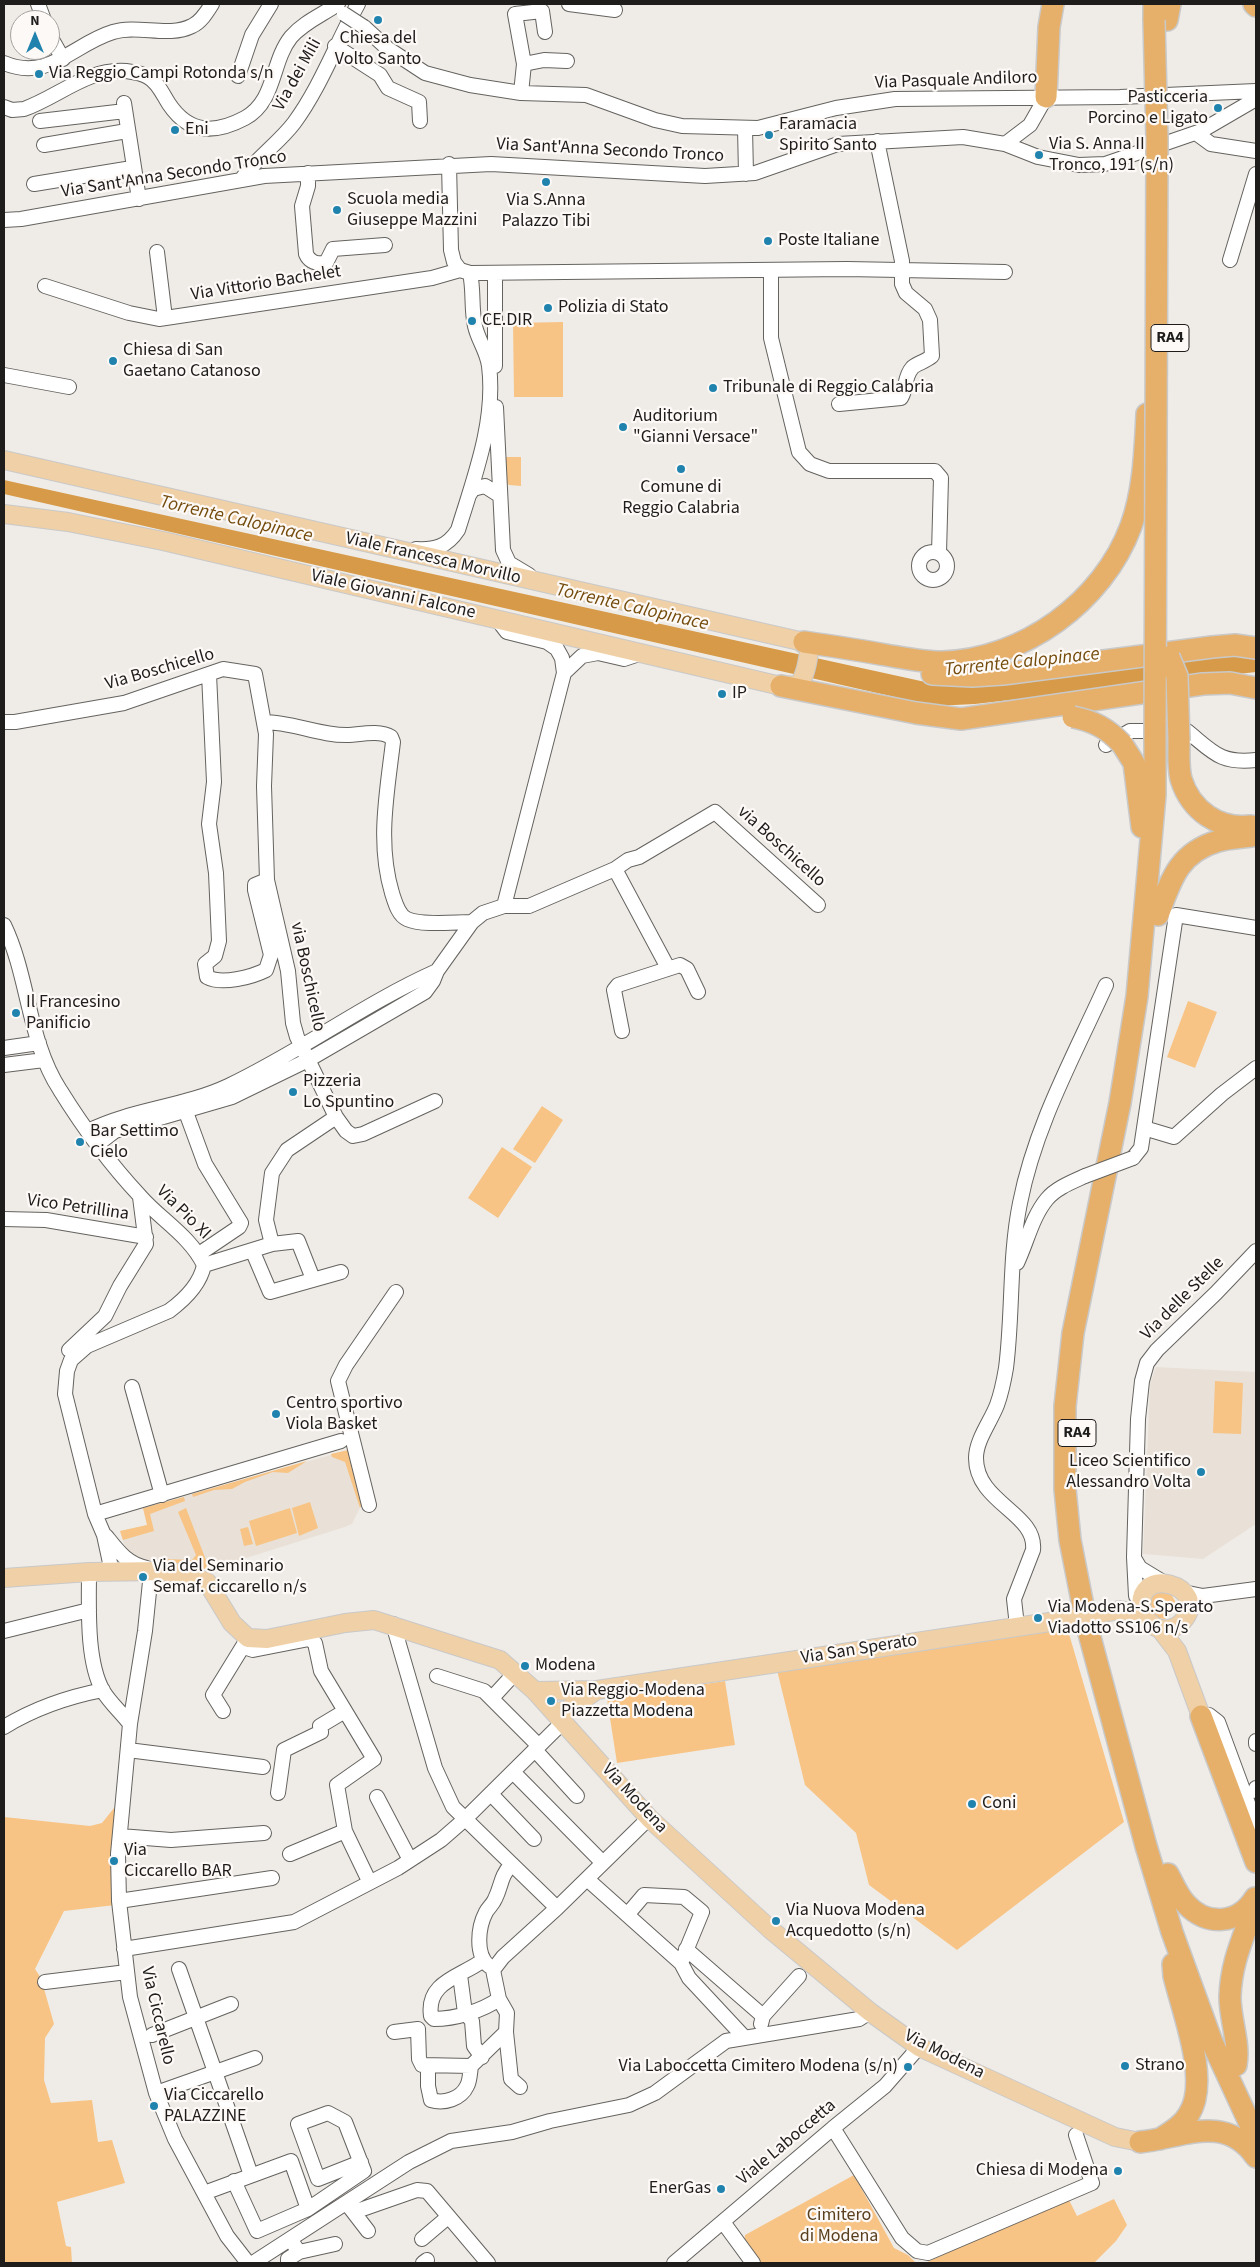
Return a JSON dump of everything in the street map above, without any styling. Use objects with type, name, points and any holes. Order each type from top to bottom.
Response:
[{"type":"highway","points":[[1046,97],[1049,27],[1053,4]]},
{"type":"highway","name":"RA4","points":[[1160,9],[1157,139],[1157,334],[1167,740]]},
{"type":"highway","name":"RA4","points":[[1160,9],[1170,134],[1169,657],[1167,740],[1155,795],[1152,917],[1141,1060],[1085,1332],[1077,1408],[1077,1476],[1083,1542],[1100,1628],[1168,1874],[1204,1985],[1236,2065],[1256,2106]]},
{"type":"highway","points":[[806,647],[939,662],[986,656],[1027,640],[1053,625],[1081,601],[1115,557],[1131,527],[1140,491],[1145,454],[1149,370],[1157,334]]},
{"type":"highway","points":[[806,647],[916,671],[942,675],[972,676],[1212,647],[1234,645],[1254,648]]},
{"type":"highway","points":[[781,686],[811,690],[916,714],[961,718],[1202,684],[1230,683],[1256,688]]},
{"type":"highway","points":[[781,686],[809,698],[914,726],[937,730],[971,730],[1073,717],[1102,726],[1114,744],[1134,763],[1143,835],[1141,886],[1152,917]]},
{"type":"highway","points":[[1167,740],[1189,796],[1212,821],[1250,830]]},
{"type":"highway","points":[[1152,917],[1170,883],[1187,857],[1218,841],[1250,830]]},
{"type":"highway","name":"RA4","points":[[1152,917],[1132,1035],[1073,1333],[1065,1406],[1065,1489],[1070,1540],[1087,1626],[1172,1932],[1212,2042],[1256,2136]]},
{"type":"highway","points":[[1200,1716],[1256,1862]]},
{"type":"highway","points":[[1168,1874],[1185,1903],[1200,1916],[1214,1920],[1230,1920],[1239,1915],[1249,1907],[1256,1896]]},
{"type":"highway","points":[[1236,2065],[1238,2052],[1233,2032],[1230,1999],[1232,1970],[1256,1901]]},
{"type":"highway","points":[[1160,2139],[1179,2126],[1189,2116],[1195,2102],[1198,2084],[1174,1976],[1172,1932]]},
{"type":"highway","points":[[1140,2142],[1189,2131],[1220,2132],[1244,2144],[1256,2157]]},
{"type":"main road","name":"Viale Francesca Morvillo","points":[[4,460],[380,546],[806,647]]},
{"type":"main road","name":"Viale Giovanni Falcone","points":[[4,514],[68,522],[163,541],[645,652],[781,686]]},
{"type":"main road","points":[[781,686],[796,685],[802,679],[806,647]]},
{"type":"main road","points":[[4,1578],[89,1572],[156,1571],[188,1575],[207,1582],[246,1642]]},
{"type":"main road","points":[[1184,1617],[1167,1630],[1160,1629],[1147,1622],[1142,1608],[1150,1588],[1164,1582],[1171,1583],[1183,1592],[1184,1617],[1176,1636],[1177,1651],[1200,1716]]},
{"type":"main road","name":"Via San Sperato","points":[[535,1691],[572,1698],[597,1690],[1142,1608]]},
{"type":"main road","name":"Via Modena","points":[[246,1642],[345,1623],[374,1620],[393,1624],[500,1660],[535,1691],[649,1818],[770,1929],[870,2012],[919,2047],[1115,2137],[1140,2142]]},
{"type":"main road","points":[[1160,1629],[1177,1651]]},
{"type":"main road","points":[[564,1723],[572,1698]]},
{"type":"main road","points":[[564,1723],[572,1698]]},
{"type":"street","points":[[4,63],[24,69],[40,68],[63,59],[107,34],[122,29],[171,30],[193,26],[206,14],[212,4]]},
{"type":"street","points":[[238,76],[252,36],[271,4]]},
{"type":"street","points":[[4,107],[12,110],[24,109],[97,74],[126,71],[149,77],[177,114],[188,124],[205,129],[224,126],[246,117],[261,105],[292,37],[310,20],[340,7],[347,13],[354,4]]},
{"type":"street","name":"Via dei Mili","points":[[241,180],[251,165],[293,124],[319,82],[335,46],[358,4]]},
{"type":"street","points":[[569,4],[615,10]]},
{"type":"street","name":"Via Pasquale Andiloro","points":[[340,7],[388,48],[425,73],[470,85],[520,93],[586,95],[656,120],[682,126],[758,128],[836,108],[895,99],[1193,96],[1256,92]]},
{"type":"street","points":[[520,93],[524,64],[515,14],[542,11],[545,32]]},
{"type":"street","points":[[335,46],[380,75],[388,88],[419,102],[420,121]]},
{"type":"street","points":[[60,54],[63,59]]},
{"type":"street","points":[[524,64],[544,60],[567,60]]},
{"type":"street","points":[[1005,144],[1030,126],[1046,97]]},
{"type":"street","name":"Via Sant'Anna Secondo Tronco","points":[[4,220],[21,219],[241,180],[308,173],[448,164],[491,164],[705,176],[746,174],[767,170],[830,146],[877,141],[963,137],[1005,144],[1038,158],[1079,165],[1105,164],[1196,133],[1256,99]]},
{"type":"street","points":[[40,122],[124,107],[132,168],[139,199]]},
{"type":"street","points":[[745,128],[746,174]]},
{"type":"street","points":[[44,145],[127,131]]},
{"type":"street","points":[[1196,133],[1211,144],[1256,150]]},
{"type":"street","points":[[839,404],[901,398],[907,388],[906,378],[911,369],[915,365],[924,363],[932,356],[930,320],[925,309],[904,288],[877,141]]},
{"type":"street","points":[[380,546],[431,550],[446,544],[458,530],[490,409],[489,365],[478,334],[474,314],[473,286],[465,272],[454,262],[451,250],[448,164]]},
{"type":"street","points":[[34,184],[132,168]]},
{"type":"street","points":[[308,173],[308,186],[302,206],[308,259],[314,263],[326,263],[333,249],[385,245]]},
{"type":"street","points":[[1230,260],[1256,174]]},
{"type":"street","points":[[157,252],[165,318]]},
{"type":"street","points":[[770,270],[771,338],[799,452],[810,464],[829,471],[935,471],[941,478],[939,554]]},
{"type":"street","name":"Via Vittorio Bachelet","points":[[45,286],[129,313],[165,318],[465,272],[902,270],[1005,272]]},
{"type":"street","points":[[495,273],[494,333],[499,495],[505,557],[514,568],[554,587]]},
{"type":"street","points":[[474,314],[481,311],[494,311]]},
{"type":"street","points":[[478,334],[494,333]]},
{"type":"street","points":[[4,375],[69,387]]},
{"type":"street","points":[[469,494],[486,486],[499,495]]},
{"type":"street","points":[[88,1131],[108,1121],[232,1097],[308,1060],[425,992],[433,981],[437,970],[472,922],[483,913],[504,906],[564,673],[562,658],[557,648],[547,642],[507,632],[497,619]]},
{"type":"street","points":[[564,673],[582,656],[598,653],[624,659],[645,652]]},
{"type":"street","name":"Via Boschicello","points":[[4,722],[15,722],[124,703],[223,669],[255,674],[264,722]]},
{"type":"street","points":[[209,674],[214,782],[209,824],[216,873],[219,941],[215,956],[205,964],[207,977],[214,981],[257,974],[266,970],[271,955],[254,890],[255,885],[267,880]]},
{"type":"street","points":[[264,722],[276,722],[337,734],[362,733],[391,737],[393,742],[383,822],[384,860],[397,906],[406,919],[420,922],[472,922]]},
{"type":"street","name":"via Boschicello","points":[[264,722],[266,734],[264,786],[267,880],[288,971],[293,1023],[308,1060],[336,1117],[346,1131],[353,1136],[358,1136],[435,1101]]},
{"type":"street","points":[[1114,744],[1130,731],[1187,731],[1216,755],[1237,762],[1256,760]]},
{"type":"street","name":"via Boschicello","points":[[504,906],[529,906],[615,870],[628,860],[639,857],[715,812],[818,905]]},
{"type":"street","points":[[615,870],[668,968]]},
{"type":"street","points":[[1013,1273],[1035,1219],[1048,1198],[1065,1185],[1133,1158],[1141,1148],[1176,915],[1256,928]]},
{"type":"street","name":"Via Pio XI","points":[[4,925],[24,982],[44,1060],[59,1089],[88,1131],[140,1197],[181,1235],[202,1260],[197,1283],[180,1303],[168,1311],[87,1346],[70,1360],[66,1370],[65,1394],[95,1514],[104,1535],[112,1572]]},
{"type":"street","points":[[622,1031],[614,990],[618,986],[680,965],[687,969],[698,992]]},
{"type":"street","points":[[98,1144],[115,1131],[184,1107],[228,1086],[437,970]]},
{"type":"street","points":[[1018,1626],[1014,1599],[1033,1550],[1034,1541],[1026,1525],[987,1491],[976,1458],[978,1449],[998,1404],[1006,1369],[1020,1204],[1034,1145],[1106,985]]},
{"type":"street","points":[[4,1048],[39,1043]]},
{"type":"street","points":[[4,1065],[44,1060]]},
{"type":"street","points":[[1144,1128],[1174,1136],[1222,1094],[1256,1068]]},
{"type":"street","points":[[184,1107],[205,1164],[241,1223],[239,1227],[202,1260]]},
{"type":"street","points":[[272,1244],[266,1220],[272,1174],[287,1150],[336,1117]]},
{"type":"street","points":[[65,1394],[59,1389],[57,1381],[58,1367],[63,1357],[105,1316],[120,1286],[146,1244],[140,1197]]},
{"type":"street","name":"Vico Petrillina","points":[[4,1219],[46,1220],[146,1236]]},
{"type":"street","points":[[202,1260],[253,1252],[272,1244],[298,1241],[314,1279]]},
{"type":"street","name":"Via delle Stelle","points":[[1142,1608],[1136,1596],[1134,1557],[1138,1419],[1142,1381],[1147,1363],[1157,1350],[1256,1251]]},
{"type":"street","points":[[253,1252],[270,1292],[341,1272]]},
{"type":"street","points":[[369,1505],[338,1381],[346,1365],[396,1292]]},
{"type":"street","points":[[132,1387],[162,1495]]},
{"type":"street","points":[[95,1514],[341,1441]]},
{"type":"street","points":[[104,1535],[122,1556],[135,1565],[156,1571]]},
{"type":"street","points":[[1134,1557],[1140,1568],[1164,1582]]},
{"type":"street","name":"Via Ciccarello","points":[[156,1571],[130,1724],[120,1836],[119,1901],[130,1997],[156,2093],[175,2139],[227,2236],[248,2263]]},
{"type":"street","points":[[89,1572],[89,1610],[94,1660],[103,1690],[130,1724]]},
{"type":"street","points":[[1183,1592],[1203,1596],[1256,1589]]},
{"type":"street","points":[[1184,1617],[1203,1596]]},
{"type":"street","points":[[4,1631],[89,1610]]},
{"type":"street","points":[[393,1624],[435,1768],[453,1807],[464,1820],[557,1908]]},
{"type":"street","points":[[223,1711],[213,1695],[246,1642],[253,1650],[309,1638],[316,1643],[321,1671],[374,1759],[337,1785],[345,1832],[369,1881]]},
{"type":"street","points":[[492,1698],[515,1673]]},
{"type":"street","points":[[437,1676],[484,1691],[537,1748],[577,1796]]},
{"type":"street","points":[[4,1727],[38,1708],[77,1695],[103,1690]]},
{"type":"street","points":[[278,1793],[284,1750],[321,1732],[320,1726],[345,1711]]},
{"type":"street","points":[[1200,1716],[1209,1715],[1218,1722],[1256,1825]]},
{"type":"street","points":[[124,1948],[294,1922],[410,1860],[464,1820],[564,1723]]},
{"type":"street","points":[[128,1750],[263,1767]]},
{"type":"street","points":[[513,1772],[603,1863]]},
{"type":"street","points":[[491,1794],[534,1839]]},
{"type":"street","points":[[377,1797],[410,1860]]},
{"type":"street","points":[[499,1999],[484,2008],[454,2018],[434,2019],[430,2008],[431,2000],[439,1986],[502,1957],[557,1908],[649,1818]]},
{"type":"street","points":[[290,1854],[345,1832]]},
{"type":"street","points":[[120,1836],[171,1840],[264,1833]]},
{"type":"street","points":[[511,1865],[502,1875],[495,1900],[486,1912],[481,1925],[480,1950],[488,1965],[499,1999],[507,2013],[506,2032],[511,2079],[520,2087]]},
{"type":"street","points":[[119,1901],[272,1878]]},
{"type":"street","points":[[587,1879],[680,1963],[688,1978],[744,2037]]},
{"type":"street","points":[[627,1915],[644,1895],[684,1897],[702,1912],[680,1963]]},
{"type":"street","points":[[686,1949],[763,2016]]},
{"type":"street","points":[[178,1969],[251,2175]]},
{"type":"street","points":[[45,1982],[127,1972]]},
{"type":"street","points":[[460,1975],[465,2014],[472,2021],[474,2046],[482,2057]]},
{"type":"street","points":[[760,2034],[763,2016],[799,1976]]},
{"type":"street","points":[[152,2035],[231,2004]]},
{"type":"street","points":[[253,2263],[290,2239],[350,2207],[409,2162],[451,2141],[512,2132],[550,2121],[629,2105],[655,2093],[726,2041],[859,2019],[870,2012]]},
{"type":"street","points":[[394,2032],[418,2029],[419,2059],[422,2065],[472,2066]]},
{"type":"street","points":[[428,2066],[428,2086],[431,2100],[440,2102],[451,2100],[467,2087],[472,2066],[506,2032]]},
{"type":"street","name":"Viale Laboccetta","points":[[674,2263],[885,2086],[919,2047]]},
{"type":"street","points":[[156,2093],[255,2058]]},
{"type":"street","points":[[234,2181],[256,2232],[308,2209],[364,2171],[361,2162],[345,2122],[328,2112],[298,2124],[318,2179],[361,2162]]},
{"type":"street","points":[[834,2128],[902,2238],[917,2251],[928,2253],[1092,2183],[1076,2135]]},
{"type":"street","points":[[204,2194],[234,2181],[291,2161],[308,2209]]},
{"type":"street","points":[[350,2207],[417,2190],[427,2191],[488,2263]]},
{"type":"street","points":[[350,2207],[368,2231]]},
{"type":"street","points":[[422,2239],[448,2217]]},
{"type":"street","points":[[723,2222],[753,2263]]},
{"type":"street","points":[[290,2239],[299,2252]]},
{"type":"street","points":[[288,2263],[288,2259],[299,2252],[335,2244]]},
{"type":"shaded area","points":[[4,480],[939,685],[971,686],[1256,649],[1256,672],[975,704],[934,706],[4,494]]},
{"type":"shaded area","name":"Liceo Scientifico Alessandro Volta","points":[[1156,1367],[1256,1372],[1256,1524],[1203,1559],[1143,1554],[1150,1384]]},
{"type":"shaded area","points":[[348,1450],[364,1500],[352,1524],[345,1527],[211,1569],[143,1561],[129,1552],[124,1544],[120,1531],[147,1525],[143,1508]]},
{"type":"green space","points":[[563,322],[563,397],[514,397],[513,323]]},
{"type":"green space","points":[[503,457],[521,457],[521,486],[509,485],[506,482]]},
{"type":"green space","points":[[1188,1001],[1217,1012],[1195,1068],[1167,1057]]},
{"type":"green space","points":[[542,1106],[563,1120],[535,1163],[513,1149]]},
{"type":"green space","points":[[502,1147],[532,1167],[498,1218],[468,1198]]},
{"type":"green space","points":[[1215,1381],[1243,1383],[1241,1434],[1213,1433]]},
{"type":"green space","points":[[348,1450],[364,1500],[360,1508],[345,1462],[332,1457],[331,1454]]},
{"type":"green space","points":[[307,1461],[288,1473],[273,1472],[232,1489],[214,1490],[193,1497],[192,1494]]},
{"type":"green space","points":[[184,1497],[185,1501],[150,1514],[154,1531],[123,1540],[120,1531],[147,1525],[143,1508]]},
{"type":"green space","points":[[310,1502],[318,1528],[299,1536],[292,1508]]},
{"type":"green space","points":[[186,1508],[209,1568],[166,1563],[166,1559],[192,1560],[196,1555],[178,1512]]},
{"type":"green space","points":[[290,1508],[297,1533],[256,1546],[249,1521]]},
{"type":"green space","points":[[248,1527],[253,1544],[244,1546],[240,1529]]},
{"type":"green space","points":[[1159,1590],[1171,1594],[1175,1601],[1175,1610],[1165,1619],[1153,1617],[1146,1601]]},
{"type":"green space","name":"Coni","points":[[1067,1627],[1124,1822],[957,1950],[869,1885],[856,1833],[805,1785],[777,1670]]},
{"type":"green space","points":[[725,1681],[735,1745],[617,1763],[607,1699]]},
{"type":"green space","points":[[114,1808],[117,1818],[115,1905],[64,1911],[35,1969],[41,1978],[54,2024],[45,2038],[44,2080],[51,2103],[92,2100],[98,2142],[112,2140],[125,2183],[57,2202],[66,2246],[71,2247],[72,2263],[4,2263],[4,1817],[90,1826],[102,1823]]},
{"type":"green space","name":"Cimitero di Modena","points":[[854,2175],[894,2248],[908,2255],[916,2263],[759,2263],[744,2243],[745,2235]]},
{"type":"green space","name":"Cimitero di Modena","points":[[1068,2198],[1077,2216],[1114,2199],[1127,2225],[1116,2241],[1094,2263],[925,2263]]},
{"type":"place","name":"Chiesa del Volto Santo","points":[[378,20]]},
{"type":"place","name":"Via Reggio Campi Rotonda s/n","points":[[39,74]]},
{"type":"place","name":"Pasticceria Porcino e Ligato","points":[[1218,108]]},
{"type":"place","name":"Eni","points":[[175,130]]},
{"type":"place","name":"Faramacia Spirito Santo","points":[[769,135]]},
{"type":"place","name":"Via S. Anna II Tronco, 191 (s/n)","points":[[1039,155]]},
{"type":"place","name":"Via S.Anna Palazzo Tibi","points":[[546,182]]},
{"type":"place","name":"Scuola media Giuseppe Mazzini","points":[[337,210]]},
{"type":"place","name":"Poste Italiane","points":[[768,241]]},
{"type":"place","name":"Polizia di Stato","points":[[548,308]]},
{"type":"place","name":"CE.DIR","points":[[472,321]]},
{"type":"place","name":"Chiesa di San Gaetano Catanoso","points":[[113,361]]},
{"type":"place","name":"Tribunale di Reggio Calabria","points":[[713,388]]},
{"type":"place","name":"Auditorium \"Gianni Versace\"","points":[[623,427]]},
{"type":"place","name":"Comune di Reggio Calabria","points":[[681,469]]},
{"type":"place","name":"IP","points":[[722,694]]},
{"type":"place","name":"Il Francesino Panificio","points":[[16,1013]]},
{"type":"place","name":"Pizzeria Lo Spuntino","points":[[293,1092]]},
{"type":"place","name":"Bar Settimo Cielo","points":[[80,1142]]},
{"type":"place","name":"Centro sportivo Viola Basket","points":[[276,1414]]},
{"type":"place","name":"Liceo Scientifico Alessandro Volta","points":[[1201,1472]]},
{"type":"place","name":"Via del Seminario Semaf. ciccarello n/s","points":[[143,1577]]},
{"type":"place","name":"Via Modena-S.Sperato Viadotto SS106 n/s","points":[[1038,1618]]},
{"type":"place","name":"Modena","points":[[525,1666]]},
{"type":"place","name":"Via Reggio-Modena Piazzetta Modena","points":[[551,1701]]},
{"type":"place","name":"Coni","points":[[972,1804]]},
{"type":"place","name":"Via Ciccarello BAR","points":[[114,1861]]},
{"type":"place","name":"Via Nuova Modena Acquedotto (s/n)","points":[[776,1921]]},
{"type":"place","name":"Strano","points":[[1125,2066]]},
{"type":"place","name":"Via Laboccetta Cimitero Modena (s/n)","points":[[908,2067]]},
{"type":"place","name":"Via Ciccarello PALAZZINE","points":[[154,2106]]},
{"type":"place","name":"Chiesa di Modena","points":[[1118,2171]]},
{"type":"place","name":"EnerGas","points":[[721,2189]]},
{"type":"water label","name":"Torrente Calopinace","points":[[236,520]]},
{"type":"water label","name":"Torrente Calopinace","points":[[632,608]]},
{"type":"water label","name":"Torrente Calopinace","points":[[1022,663]]}]
